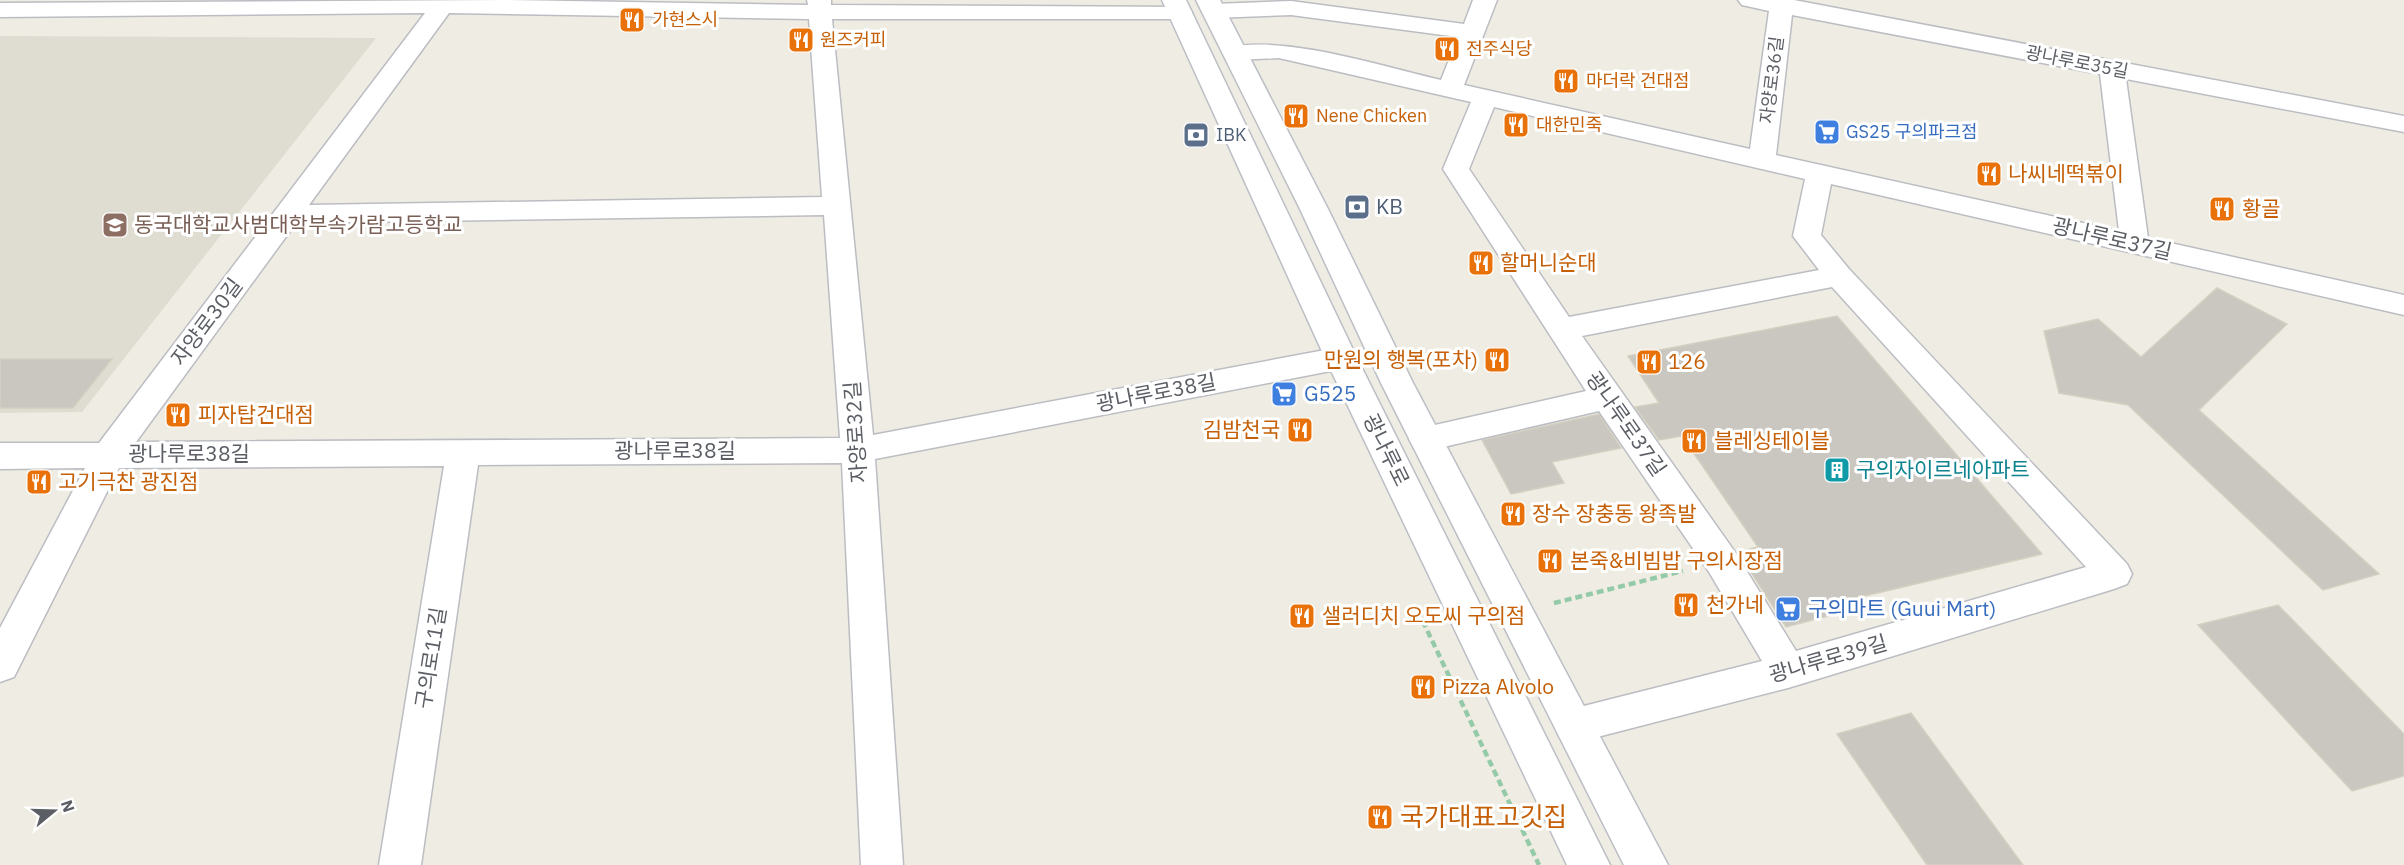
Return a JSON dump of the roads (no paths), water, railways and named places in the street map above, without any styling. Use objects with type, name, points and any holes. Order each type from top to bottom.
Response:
[{"type":"street","points":[[1450,90],[1485,0]]},
{"type":"street","name":"광나루로35길","points":[[1750,0],[1781,3],[2404,124]]},
{"type":"street","points":[[0,10],[445,3],[1194,6],[1291,8],[1472,32]]},
{"type":"street","name":"자양로30길","points":[[0,665],[109,454],[445,3]]},
{"type":"street","name":"자양로36길","points":[[1762,160],[1781,3]]},
{"type":"street","name":"자양로32길","points":[[820,6],[858,450],[882,865]]},
{"type":"street","name":"광나루로","points":[[1194,6],[1236,53],[1426,439],[1647,865]]},
{"type":"street","name":"광나루로","points":[[1194,6],[1341,357],[1589,865]]},
{"type":"street","name":"광나루로37길","points":[[1236,53],[1279,51],[2404,305]]},
{"type":"street","points":[[2112,69],[2135,244]]},
{"type":"street","name":"광나루로37길","points":[[1485,98],[1456,169],[1607,398],[1722,562],[1788,671]]},
{"type":"street","points":[[1562,329],[1839,276],[1807,236],[1821,174]]},
{"type":"street","points":[[288,214],[837,206]]},
{"type":"street","name":"광나루로39길","points":[[1574,725],[1788,671],[2114,574],[1839,276]]},
{"type":"street","name":"광나루로38길","points":[[0,456],[858,450],[1341,357]]},
{"type":"street","name":"광나루로","points":[[1426,439],[1607,398]]},
{"type":"street","name":"구의로11길","points":[[399,865],[463,452]]},
{"type":"place","name":"가현스시","points":[[632,20]]},
{"type":"place","name":"원즈커피","points":[[801,40]]},
{"type":"place","name":"전주식당","points":[[1447,49]]},
{"type":"place","name":"마더락 건대점","points":[[1566,81]]},
{"type":"place","name":"Nene Chicken","points":[[1296,116]]},
{"type":"place","name":"대한민죽","points":[[1516,125]]},
{"type":"place","name":"GS25 구의파크점","points":[[1827,132]]},
{"type":"place","name":"IBK","points":[[1196,135]]},
{"type":"place","name":"나씨네떡볶이","points":[[1989,174]]},
{"type":"place","name":"KB","points":[[1357,207]]},
{"type":"place","name":"황골","points":[[2222,209]]},
{"type":"place","name":"동국대학교사범대학부속가람고등학교","points":[[115,225]]},
{"type":"place","name":"할머니순대","points":[[1481,263]]},
{"type":"place","name":"만원의 행복(포차)","points":[[1497,360]]},
{"type":"place","name":"126","points":[[1649,362]]},
{"type":"place","name":"G525","points":[[1284,394]]},
{"type":"place","name":"피자탑건대점","points":[[178,415]]},
{"type":"place","name":"김밤천국","points":[[1300,430]]},
{"type":"place","name":"블레싱테이블","points":[[1694,441]]},
{"type":"place","name":"구의자이르네아파트","points":[[1837,470]]},
{"type":"place","name":"고기극찬 광진점","points":[[39,482]]},
{"type":"place","name":"장수 장충동 왕족발","points":[[1513,514]]},
{"type":"place","name":"본죽&비빔밥 구의시장점","points":[[1550,561]]},
{"type":"place","name":"천가네","points":[[1686,605]]},
{"type":"place","name":"구의마트 (Guui Mart)","points":[[1788,609]]},
{"type":"place","name":"샐러디치 오도씨 구의점","points":[[1302,616]]},
{"type":"place","name":"Pizza Alvolo","points":[[1423,687]]},
{"type":"place","name":"국가대표고깃집","points":[[1380,817]]}]
